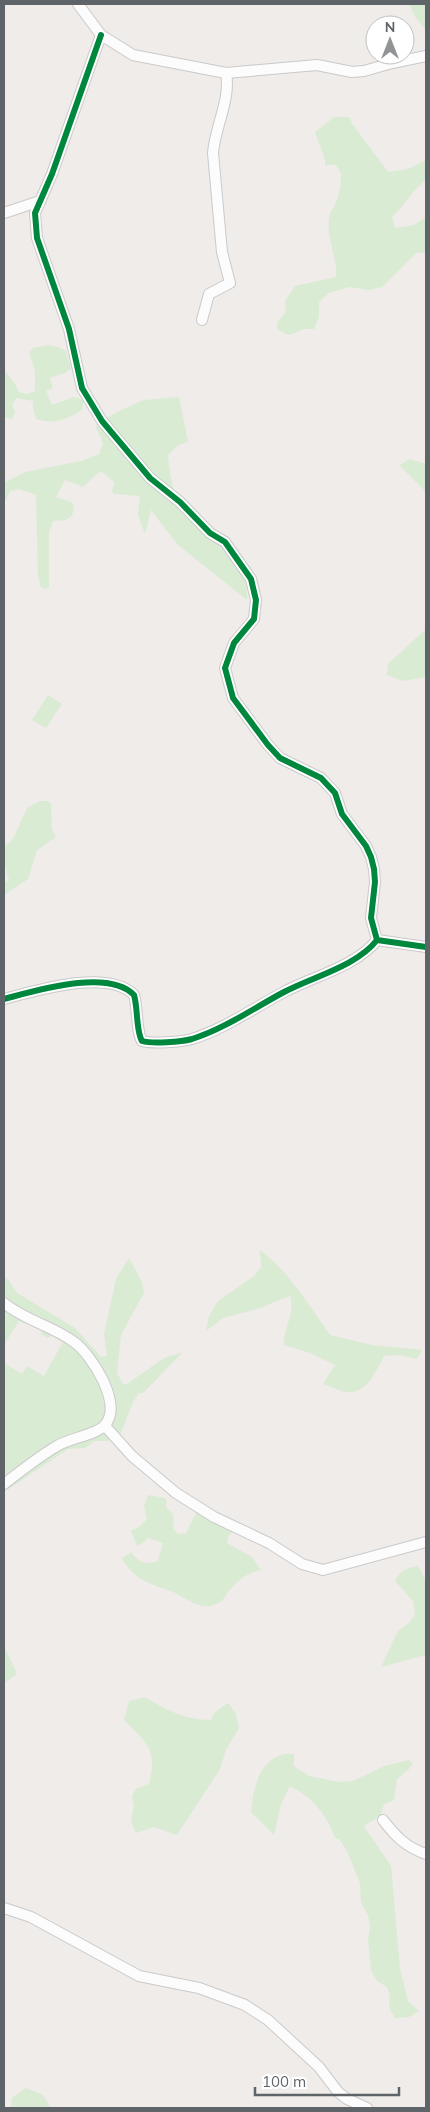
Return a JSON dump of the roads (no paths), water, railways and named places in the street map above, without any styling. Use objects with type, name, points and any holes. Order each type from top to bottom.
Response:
[{"type":"street","points":[[78,4],[101,35],[133,54],[226,73],[317,65],[352,72],[364,71],[426,56]]},
{"type":"street","points":[[101,35],[52,174],[35,213],[37,238],[69,329],[82,388],[102,421],[150,478],[180,502],[210,532],[226,542],[251,579],[256,600],[256,610],[254,619],[234,643],[228,654],[225,668],[231,693],[238,706],[280,758],[322,778],[335,793],[342,814],[366,846],[371,857],[374,875],[371,918],[377,940]]},
{"type":"street","points":[[202,320],[209,294],[230,283],[222,252],[213,153],[226,93],[226,73]]},
{"type":"street","points":[[4,213],[40,201]]},
{"type":"street","points":[[4,999],[68,984],[100,983],[122,987],[130,990],[134,995],[139,1020],[139,1037],[142,1041],[189,1040],[206,1034],[290,989],[342,966],[360,955],[377,940],[426,947]]},
{"type":"street","points":[[4,1303],[74,1342],[93,1363],[105,1386],[111,1406],[111,1416],[105,1426],[58,1445],[4,1484]]},
{"type":"street","points":[[105,1426],[132,1456],[176,1493],[214,1517],[269,1543],[302,1564],[323,1570],[426,1542]]},
{"type":"street","points":[[383,1820],[402,1842],[412,1849],[426,1854]]},
{"type":"street","points":[[4,1908],[31,1917],[139,1976],[199,1988],[245,2005],[268,2020],[319,2067],[338,2092],[346,2099],[367,2108]]}]
